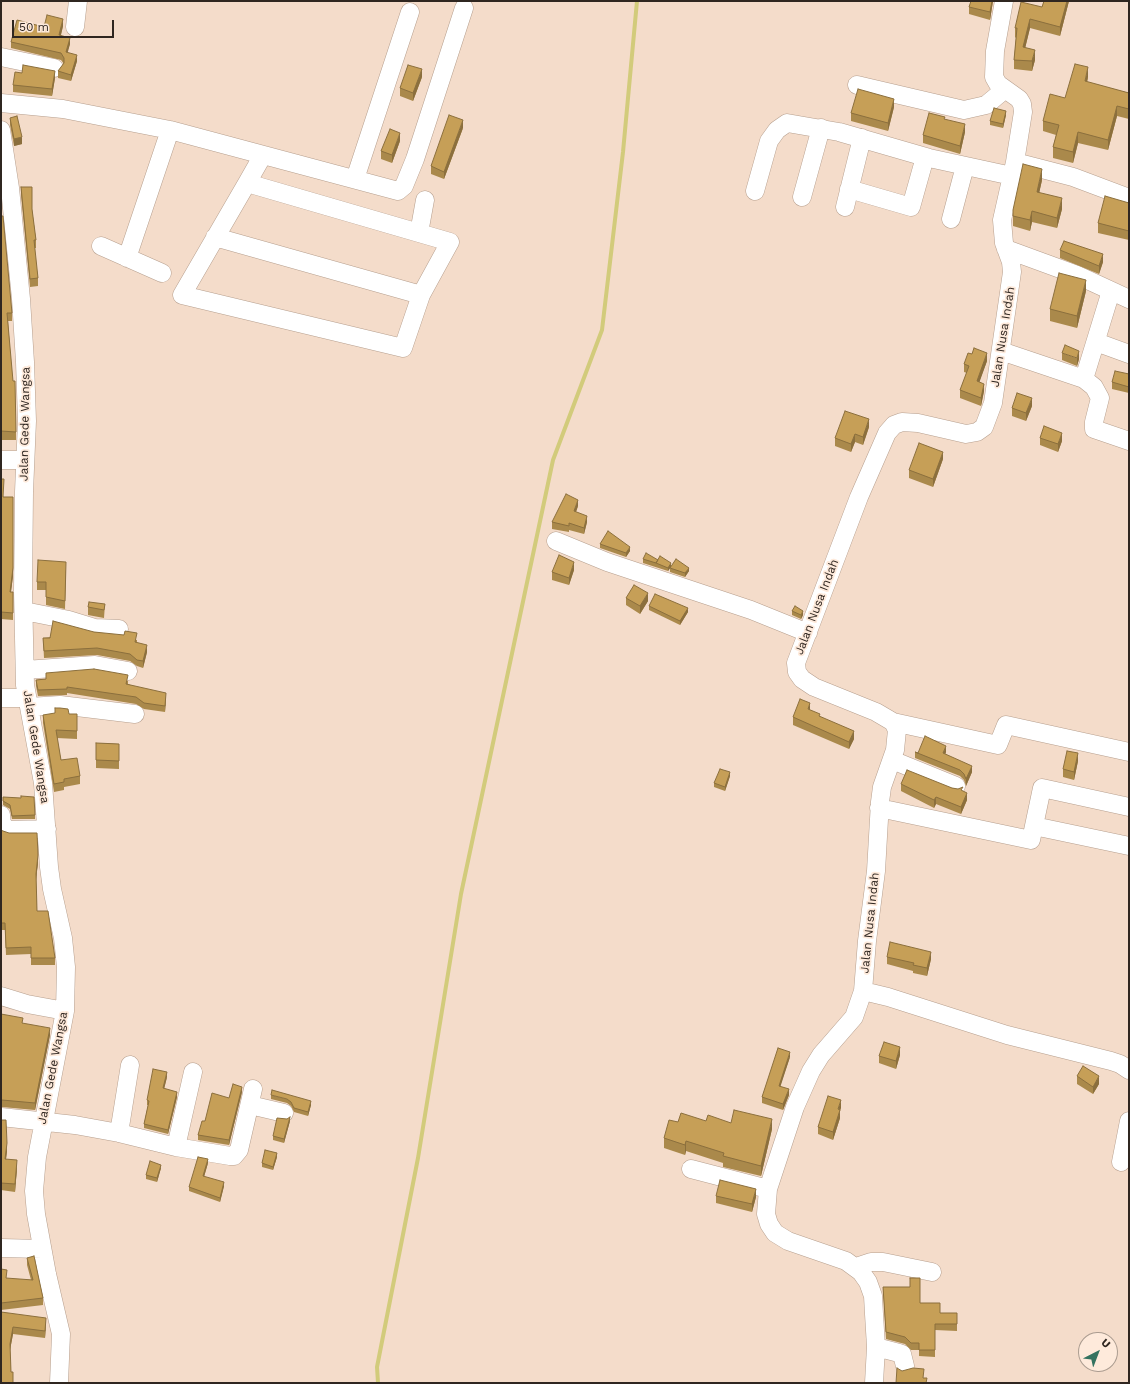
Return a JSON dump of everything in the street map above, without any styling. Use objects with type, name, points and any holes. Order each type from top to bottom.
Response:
[{"type":"street","points":[[75,27],[78,1]]},
{"type":"street","name":"Jalan Nusa Indah","points":[[874,1383],[876,1347],[873,1296],[868,1282],[856,1267],[846,1261],[788,1241],[775,1233],[769,1224],[766,1214],[768,1189],[795,1107],[811,1071],[821,1055],[854,1017],[863,992],[867,941],[876,871],[879,808],[882,787],[897,741],[897,730],[893,722],[876,712],[814,687],[802,680],[797,672],[796,663],[859,497],[887,433],[894,425],[902,422],[918,423],[966,434],[977,432],[984,427],[993,403],[1012,272],[1011,262],[1002,231],[1002,220],[1014,169],[1023,112],[1022,104],[1019,99],[1004,90],[994,77],[993,65],[1004,1]]},
{"type":"street","points":[[1,103],[63,109],[170,130],[398,191],[404,186],[415,159],[464,8]]},
{"type":"street","points":[[355,180],[410,12]]},
{"type":"street","points":[[1,57],[54,68]]},
{"type":"street","points":[[856,85],[964,110],[986,105],[1004,90]]},
{"type":"street","points":[[755,191],[769,141],[777,130],[787,123],[821,128],[862,138],[925,157],[965,166],[1014,169],[1073,177],[1129,198]]},
{"type":"street","points":[[802,197],[821,128]]},
{"type":"street","name":"Jalan Gede Wangsa","points":[[1,130],[6,154],[9,258],[25,362],[27,421],[25,460],[25,670],[28,702],[43,783],[52,889],[65,952],[65,1011],[36,1157],[34,1191],[42,1249],[61,1334],[59,1383]]},
{"type":"street","points":[[126,258],[170,130]]},
{"type":"street","points":[[845,207],[862,138]]},
{"type":"street","points":[[247,183],[450,242],[421,295],[403,348],[182,295],[263,155]]},
{"type":"street","points":[[850,189],[911,207],[925,157]]},
{"type":"street","points":[[951,219],[965,166]]},
{"type":"street","points":[[419,233],[425,200]]},
{"type":"street","points":[[216,237],[421,295]]},
{"type":"street","points":[[101,246],[162,273]]},
{"type":"street","points":[[1006,249],[1077,276],[1129,299]]},
{"type":"street","points":[[1084,379],[1111,291]]},
{"type":"street","points":[[1096,342],[1129,354]]},
{"type":"street","points":[[1001,351],[1084,379],[1094,387],[1100,398],[1094,422],[1094,429],[1129,441]]},
{"type":"street","points":[[1,460],[25,460]]},
{"type":"street","points":[[556,541],[607,562],[751,610],[808,633]]},
{"type":"street","points":[[24,611],[69,620],[95,628],[119,629]]},
{"type":"street","points":[[25,670],[95,665],[128,671]]},
{"type":"street","points":[[1,698],[45,705],[69,705],[135,714]]},
{"type":"street","points":[[893,722],[998,744],[1006,725],[1129,752]]},
{"type":"street","points":[[892,760],[956,786]]},
{"type":"street","points":[[879,808],[1031,840],[1042,788],[1129,807]]},
{"type":"street","points":[[1,815],[2,825],[9,830],[46,829]]},
{"type":"street","points":[[1034,826],[1129,846]]},
{"type":"street","points":[[863,992],[902,1002],[1007,1035],[1116,1063],[1129,1070]]},
{"type":"street","points":[[1,996],[27,1004],[65,1011]]},
{"type":"street","points":[[119,1133],[130,1065]]},
{"type":"street","points":[[176,1147],[193,1072]]},
{"type":"street","points":[[1,1117],[43,1121],[119,1133],[176,1147],[234,1156],[240,1150],[252,1097],[284,1113]]},
{"type":"street","points":[[1121,1162],[1129,1121]]},
{"type":"street","points":[[691,1169],[768,1189]]},
{"type":"street","points":[[1,1248],[42,1249]]},
{"type":"street","points":[[856,1267],[862,1264],[877,1262],[932,1272]]},
{"type":"street","points":[[876,1347],[902,1354],[905,1366]]},
{"type":"building","points":[[971,1],[992,1],[990,12],[969,7]]},
{"type":"building","points":[[1044,1],[1067,1],[1060,27],[1030,19],[1023,47],[1035,50],[1032,61],[1014,60],[1017,28],[1015,28],[1021,2],[1042,7]]},
{"type":"building","points":[[47,15],[63,19],[59,35],[70,38],[66,52],[77,55],[71,75],[58,71],[64,63],[64,58],[61,53],[11,42],[17,20],[44,27]]},
{"type":"building","points":[[1075,64],[1088,67],[1085,81],[1129,93],[1129,109],[1117,106],[1108,140],[1078,132],[1073,152],[1053,147],[1059,125],[1043,121],[1050,94],[1065,98]]},
{"type":"building","points":[[23,65],[55,71],[52,89],[13,85],[15,72],[22,73]]},
{"type":"building","points":[[408,65],[422,69],[413,93],[400,88]]},
{"type":"building","points":[[858,89],[894,99],[888,123],[851,113]]},
{"type":"building","points":[[994,108],[1006,111],[1003,124],[990,121]]},
{"type":"building","points":[[929,113],[945,117],[944,119],[965,124],[960,146],[923,135]]},
{"type":"building","points":[[449,115],[463,120],[444,172],[431,166]]},
{"type":"building","points":[[17,116],[22,137],[14,139],[10,118]]},
{"type":"building","points":[[390,129],[400,133],[392,155],[381,151]]},
{"type":"building","points":[[1023,164],[1042,169],[1037,192],[1062,198],[1057,218],[1032,211],[1030,220],[1013,216]]},
{"type":"building","points":[[21,187],[32,187],[32,209],[36,240],[34,240],[38,278],[30,279]]},
{"type":"building","points":[[1105,196],[1129,203],[1129,231],[1098,223]]},
{"type":"building","points":[[1,216],[3,216],[12,313],[7,313],[13,381],[15,381],[16,432],[1,431]]},
{"type":"building","points":[[1064,241],[1103,254],[1099,266],[1060,250]]},
{"type":"building","points":[[1059,273],[1086,280],[1077,316],[1050,309]]},
{"type":"building","points":[[1065,345],[1079,351],[1077,358],[1062,353]]},
{"type":"building","points":[[974,348],[987,353],[977,381],[984,384],[981,398],[960,390],[969,366],[964,364],[968,353],[972,354]]},
{"type":"building","points":[[1115,371],[1129,374],[1129,387],[1112,382]]},
{"type":"building","points":[[1017,393],[1032,398],[1026,413],[1012,408]]},
{"type":"building","points":[[845,411],[869,419],[863,437],[855,434],[851,444],[835,438]]},
{"type":"building","points":[[1044,426],[1062,433],[1058,444],[1040,438]]},
{"type":"building","points":[[919,443],[943,452],[933,479],[909,470]]},
{"type":"building","points":[[1,479],[4,479],[3,497],[13,497],[13,568],[10,592],[13,592],[13,613],[1,612]]},
{"type":"building","points":[[566,494],[578,500],[574,511],[587,516],[584,528],[569,523],[569,526],[552,522]]},
{"type":"building","points":[[608,531],[630,547],[626,553],[600,544]]},
{"type":"building","points":[[646,553],[658,560],[656,563],[643,559]]},
{"type":"building","points":[[559,555],[574,562],[569,578],[552,572]]},
{"type":"building","points":[[660,556],[671,563],[668,568],[656,563]]},
{"type":"building","points":[[676,559],[689,568],[685,573],[670,568]]},
{"type":"building","points":[[38,560],[66,562],[65,601],[46,597],[46,582],[37,582]]},
{"type":"building","points":[[634,585],[648,593],[640,606],[626,598]]},
{"type":"building","points":[[655,594],[688,608],[680,621],[649,606]]},
{"type":"building","points":[[89,602],[105,604],[104,610],[88,607]]},
{"type":"building","points":[[795,606],[803,611],[801,615],[792,611]]},
{"type":"building","points":[[53,621],[94,632],[124,635],[125,631],[137,633],[135,642],[147,645],[143,661],[137,660],[130,654],[97,648],[44,651],[43,638],[50,638]]},
{"type":"building","points":[[94,669],[128,675],[126,684],[166,693],[165,706],[144,703],[136,697],[67,687],[67,689],[38,690],[36,680],[46,679],[46,673]]},
{"type":"building","points":[[800,699],[810,703],[808,709],[820,714],[819,716],[854,731],[849,742],[793,717]]},
{"type":"building","points":[[55,708],[68,709],[69,714],[77,714],[77,731],[56,730],[61,760],[77,758],[80,776],[64,779],[64,782],[54,784],[43,715],[55,713]]},
{"type":"building","points":[[925,736],[946,746],[943,753],[972,766],[966,779],[960,770],[915,752],[918,753]]},
{"type":"building","points":[[96,743],[119,744],[119,761],[96,760]]},
{"type":"building","points":[[1067,751],[1078,753],[1074,772],[1063,769]]},
{"type":"building","points":[[720,769],[730,772],[725,787],[714,783]]},
{"type":"building","points":[[907,770],[952,788],[958,789],[963,787],[961,790],[967,793],[961,807],[936,797],[934,800],[901,784]]},
{"type":"building","points":[[21,796],[34,797],[35,815],[12,816],[10,805],[3,801],[3,797],[21,798]]},
{"type":"building","points":[[1,830],[9,833],[37,833],[37,911],[48,911],[55,958],[31,958],[31,947],[6,948],[5,923],[1,923]]},
{"type":"building","points":[[890,942],[931,952],[927,968],[913,965],[914,963],[887,957]]},
{"type":"building","points":[[1,1014],[23,1018],[22,1023],[50,1028],[35,1103],[1,1100]]},
{"type":"building","points":[[884,1042],[900,1047],[896,1061],[879,1056]]},
{"type":"building","points":[[778,1048],[790,1052],[779,1086],[789,1089],[783,1104],[762,1097]]},
{"type":"building","points":[[1083,1066],[1099,1076],[1093,1087],[1077,1076]]},
{"type":"building","points":[[153,1069],[167,1072],[163,1088],[177,1092],[168,1130],[144,1124],[149,1101],[147,1100]]},
{"type":"building","points":[[233,1084],[242,1087],[229,1140],[198,1135],[202,1121],[205,1121],[212,1093],[229,1098]]},
{"type":"building","points":[[272,1090],[311,1101],[308,1112],[294,1108],[291,1102],[287,1099],[271,1095]]},
{"type":"building","points":[[828,1096],[841,1100],[838,1109],[840,1110],[833,1132],[818,1127]]},
{"type":"building","points":[[734,1110],[772,1119],[761,1166],[723,1156],[724,1153],[686,1141],[685,1145],[664,1138],[669,1120],[678,1122],[681,1113],[706,1121],[708,1115],[731,1123]]},
{"type":"building","points":[[290,1117],[284,1139],[273,1136],[277,1118],[287,1119]]},
{"type":"building","points":[[1,1120],[6,1120],[7,1143],[5,1159],[17,1160],[15,1184],[1,1183]]},
{"type":"building","points":[[265,1150],[277,1153],[273,1167],[262,1163]]},
{"type":"building","points":[[198,1157],[208,1159],[203,1176],[224,1182],[220,1198],[189,1187]]},
{"type":"building","points":[[150,1161],[161,1165],[157,1178],[146,1175]]},
{"type":"building","points":[[720,1180],[756,1189],[752,1204],[716,1196]]},
{"type":"building","points":[[34,1256],[43,1298],[1,1303],[1,1269],[7,1270],[6,1278],[33,1280],[27,1258]]},
{"type":"building","points":[[910,1278],[920,1278],[920,1303],[940,1303],[940,1313],[957,1313],[957,1324],[935,1324],[935,1350],[919,1350],[919,1343],[911,1343],[905,1337],[886,1332],[883,1287],[910,1287]]},
{"type":"building","points":[[1,1312],[46,1318],[45,1331],[13,1327],[10,1344],[13,1383],[1,1383]]},
{"type":"building","points":[[897,1368],[902,1371],[913,1368],[924,1369],[923,1378],[927,1378],[926,1383],[896,1383]]},
{"type":"waterway","points":[[378,1383],[377,1367],[418,1158],[461,894],[553,460],[602,330],[623,152],[637,1]]}]
